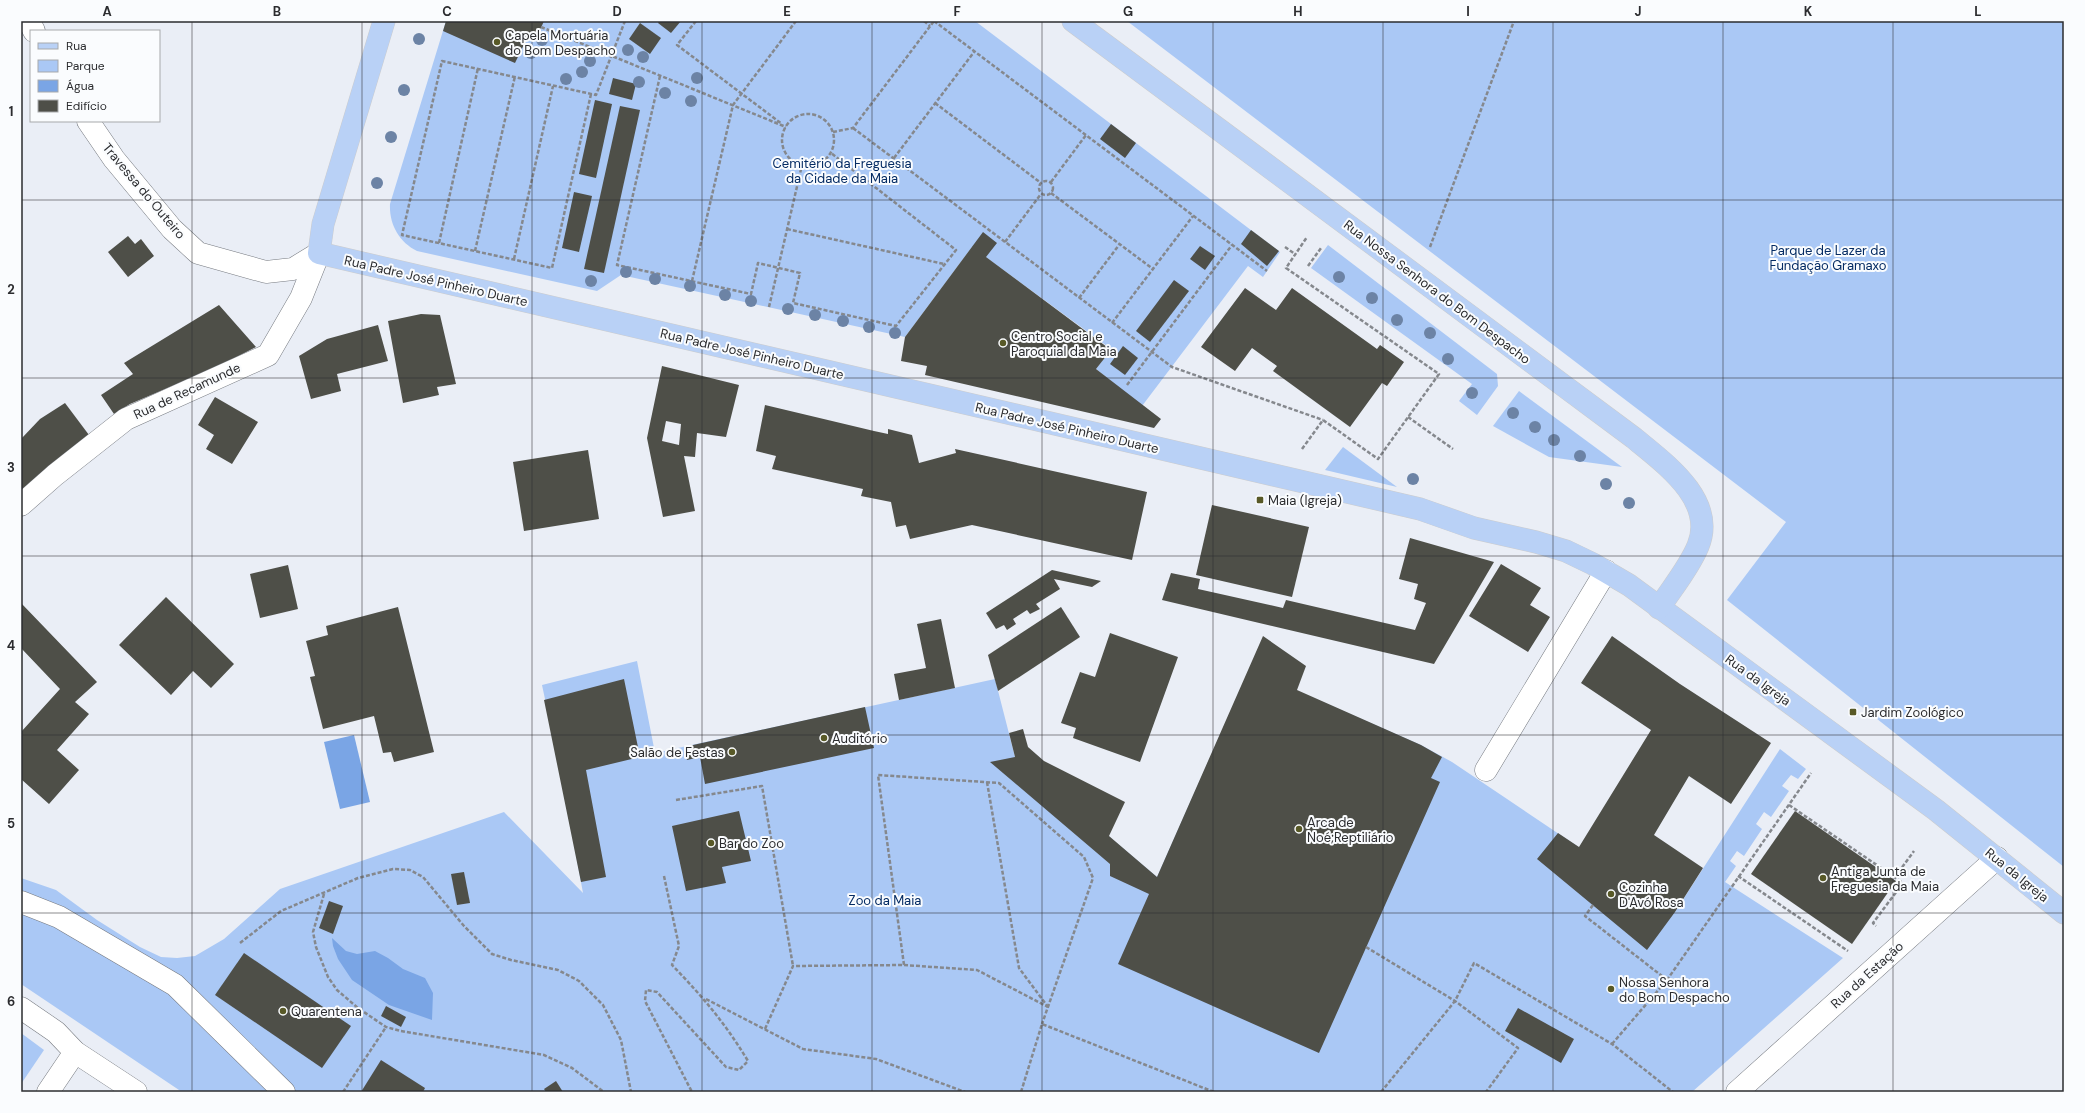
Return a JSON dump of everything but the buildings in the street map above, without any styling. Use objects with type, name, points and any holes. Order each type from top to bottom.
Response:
[{"type":"main road","points":[[319,253],[322,224],[384,21]]},
{"type":"main road","name":"Rua Nossa Senhora do Bom Despacho","points":[[1073,21],[1628,434],[1677,475],[1688,488],[1697,506],[1701,518],[1702,530],[1698,545],[1659,608]]},
{"type":"main road","name":"Rua Padre José Pinheiro Duarte","points":[[319,253],[1420,509]]},
{"type":"main road","name":"Rua da Igreja","points":[[1420,509],[1474,528],[1536,542],[1566,551],[1606,571],[1936,810],[2064,913]]},
{"type":"street","points":[[29,21],[34,30]]},
{"type":"street","name":"Travessa do Outeiro","points":[[89,122],[114,159],[172,229],[198,253],[266,272],[293,269],[319,253]]},
{"type":"street","name":"Rua de Recamunde","points":[[21,504],[126,419],[268,355],[301,298],[319,253]]},
{"type":"street","points":[[1486,770],[1606,571]]},
{"type":"street","name":"Rua da Estação","points":[[1737,1092],[1997,858]]},
{"type":"street","points":[[21,902],[59,917],[175,985],[284,1092]]},
{"type":"street","points":[[21,1008],[56,1032],[75,1052],[136,1092]]},
{"type":"street","points":[[48,1092],[75,1052]]},
{"type":"path","points":[[592,94],[552,268],[402,235],[442,61],[515,76],[553,86],[592,94],[596,95],[625,21]]},
{"type":"path","points":[[696,21],[677,45],[786,127]]},
{"type":"path","points":[[692,281],[732,105],[796,21]]},
{"type":"path","points":[[924,21],[930,26]]},
{"type":"path","points":[[833,132],[853,128],[934,21],[1267,271]]},
{"type":"path","points":[[1429,250],[1514,21]]},
{"type":"path","points":[[541,28],[786,127]]},
{"type":"path","points":[[894,158],[974,52]]},
{"type":"path","points":[[439,243],[478,68]]},
{"type":"path","points":[[475,251],[515,76]]},
{"type":"path","points":[[660,76],[617,264],[751,294],[758,263],[800,273],[793,303],[896,326],[956,250],[831,154]]},
{"type":"path","points":[[514,259],[553,86]]},
{"type":"path","points":[[935,104],[1041,182]]},
{"type":"path","points":[[811,114],[826,121],[833,132],[834,142],[831,154],[818,165],[802,165],[791,159],[784,149],[782,138],[786,127],[790,122],[799,116],[811,114]]},
{"type":"path","points":[[853,128],[1172,367],[1323,420],[1378,459],[1439,374],[1286,268],[1307,238]]},
{"type":"path","points":[[1051,182],[1086,135]]},
{"type":"path","points":[[770,307],[802,165]]},
{"type":"path","points":[[1041,182],[1046,180],[1051,182],[1054,188],[1047,196],[1041,194]]},
{"type":"path","points":[[1041,182],[1039,189],[1041,194]]},
{"type":"path","points":[[1051,193],[1153,269]]},
{"type":"path","points":[[1005,242],[1041,194]]},
{"type":"path","points":[[1112,323],[1193,216]]},
{"type":"path","points":[[787,229],[944,264]]},
{"type":"path","points":[[1079,298],[1119,245]]},
{"type":"path","points":[[1127,385],[1232,245]]},
{"type":"path","points":[[1285,247],[1295,254]]},
{"type":"path","points":[[1308,266],[1321,248]]},
{"type":"path","points":[[1408,417],[1453,449]]},
{"type":"path","points":[[1310,437],[1323,420]]},
{"type":"path","points":[[1612,1044],[1667,980],[1811,773]]},
{"type":"path","points":[[904,965],[878,775],[999,783],[1084,857],[1093,878],[1042,1024],[1021,1092]]},
{"type":"path","points":[[987,782],[1019,968],[1048,1007]]},
{"type":"path","points":[[676,800],[762,786],[793,966],[765,1029]]},
{"type":"path","points":[[1790,804],[1903,883],[1873,923],[1878,927]]},
{"type":"path","points":[[1895,877],[1914,851]]},
{"type":"path","points":[[240,943],[282,911],[358,878],[393,869],[410,870],[423,877],[464,926],[492,954],[511,960],[558,970],[579,981],[602,1005],[621,1040],[631,1092]]},
{"type":"path","points":[[664,876],[679,946],[672,965],[705,998],[732,1034],[748,1061],[739,1070],[726,1067],[657,992],[646,990],[645,1001],[692,1092]]},
{"type":"path","points":[[1738,876],[1848,951]]},
{"type":"path","points":[[324,894],[313,932],[316,947],[328,977],[342,995],[386,1027],[401,1031],[544,1055],[572,1068],[604,1092]]},
{"type":"path","points":[[1593,905],[1585,916],[1667,980]]},
{"type":"path","points":[[1366,948],[1455,1001],[1518,1048],[1486,1092]]},
{"type":"path","points":[[1381,1092],[1455,1001],[1474,963],[1612,1044],[1673,1092]]},
{"type":"path","points":[[793,966],[904,965],[977,970],[1048,1007]]},
{"type":"path","points":[[705,998],[803,1049],[876,1060],[965,1092]]},
{"type":"path","points":[[1042,1024],[1214,1092]]},
{"type":"path","points":[[343,1092],[386,1027]]},
{"type":"green space","name":"Cemitério da Freguesia da Cidade da Maia","points":[[446,21],[975,21],[1280,252],[1263,277],[1248,266],[1142,406],[1096,369],[1111,349],[972,247],[905,337],[621,275],[597,291],[417,251],[405,243],[396,232],[391,219],[390,204]]},
{"type":"green space","name":"Parque de Lazer da Fundação Gramaxo","points":[[1127,21],[2064,21],[2064,867],[1727,600],[1786,522]]},
{"type":"green space","points":[[1328,245],[1497,374],[1498,386],[1477,415],[1459,401],[1472,384],[1311,268]]},
{"type":"green space","points":[[1519,391],[1622,467],[1549,457],[1493,426]]},
{"type":"green space","points":[[1343,447],[1397,487],[1325,470]]},
{"type":"green space","name":"Zoo da Maia","points":[[637,661],[655,753],[995,679],[1015,757],[1157,877],[1249,670],[1421,745],[1452,762],[1675,912],[1780,749],[1806,769],[1798,779],[1791,775],[1782,786],[1789,791],[1771,817],[1764,812],[1756,824],[1762,829],[1744,856],[1737,851],[1730,861],[1736,866],[1725,882],[1843,958],[1692,1092],[182,1092],[21,984],[21,878],[56,890],[97,920],[140,947],[161,957],[177,958],[195,956],[224,939],[280,889],[504,812],[583,893],[561,774],[542,685]]},
{"type":"green space","points":[[21,1033],[44,1050],[21,1084]]},
{"type":"water","points":[[354,735],[370,802],[340,809],[324,742]]},
{"type":"water","points":[[332,938],[346,951],[357,954],[375,951],[403,969],[425,978],[433,993],[432,1020],[389,1005],[352,980],[338,959],[333,946]]},
{"type":"place","name":"Capela Mortuária do Bom Despacho","points":[[497,42]]},
{"type":"place","name":"Centro Social e Paroquial da Maia","points":[[1003,343]]},
{"type":"place","name":"Maia (Igreja)","points":[[1260,500]]},
{"type":"place","name":"Jardim Zoológico","points":[[1853,712]]},
{"type":"place","name":"Auditório","points":[[824,738]]},
{"type":"place","name":"Salão de Festas","points":[[732,752]]},
{"type":"place","name":"Arca de Noé;Reptiliário","points":[[1299,829]]},
{"type":"place","name":"Bar do Zoo","points":[[711,843]]},
{"type":"place","name":"Antiga Junta de Freguesia da Maia","points":[[1823,878]]},
{"type":"place","name":"Cozinha D'Avó Rosa","points":[[1611,894]]},
{"type":"place","name":"Nossa Senhora do Bom Despacho","points":[[1611,989]]},
{"type":"place","name":"Quarentena","points":[[283,1011]]}]
